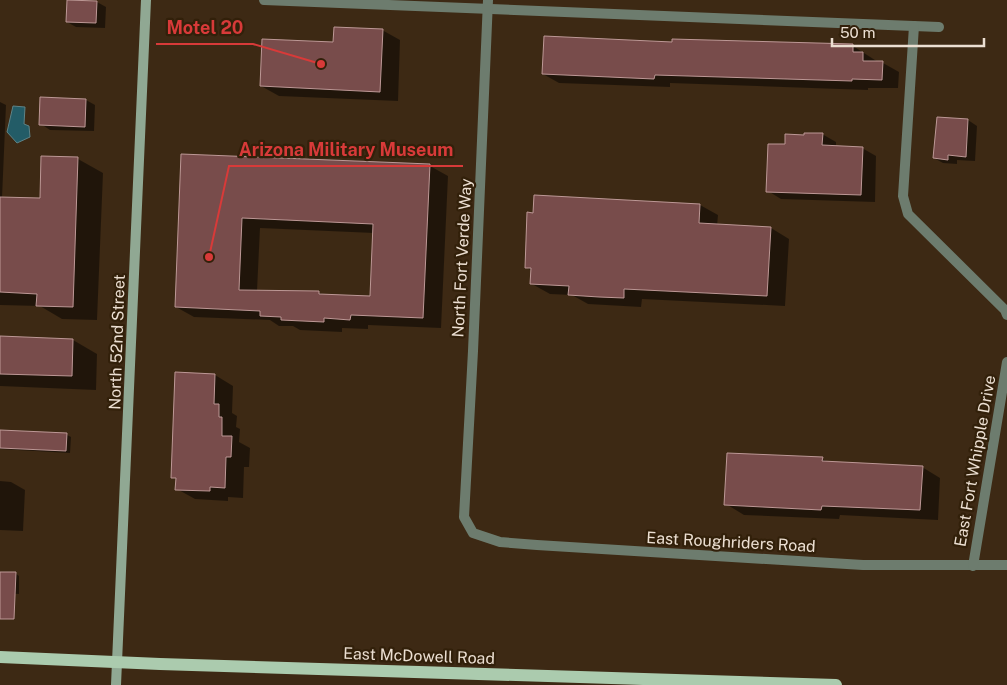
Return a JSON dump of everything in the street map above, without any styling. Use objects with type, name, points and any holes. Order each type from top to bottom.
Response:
[{"type":"main road","name":"North 52nd Street","points":[[116,685],[146,0]]},
{"type":"main road","name":"East McDowell Road","points":[[0,657],[836,685]]},
{"type":"street","points":[[264,0],[488,5],[938,27]]},
{"type":"street","name":"North Fort Verde Way","points":[[464,517],[474,341],[488,5]]},
{"type":"street","points":[[914,26],[903,188],[903,196],[908,214],[1007,315]]},
{"type":"street","name":"East Fort Whipple Drive","points":[[973,566],[1007,362]]},
{"type":"street","name":"East Roughriders Road","points":[[464,517],[473,533],[500,542],[863,564],[1007,566]]},
{"type":"water","points":[[13,106],[25,107],[24,124],[29,126],[30,137],[17,143],[7,132]]},
{"type":"building","points":[[67,0],[97,1],[96,23],[66,22]]},
{"type":"building","points":[[334,27],[383,29],[380,92],[260,86],[262,39],[333,42]]},
{"type":"building","points":[[544,36],[672,42],[672,39],[853,44],[853,52],[863,52],[863,61],[883,61],[882,80],[852,79],[852,81],[655,75],[654,79],[542,74]]},
{"type":"building","points":[[40,97],[86,99],[85,127],[39,125]]},
{"type":"building","points":[[937,117],[968,119],[966,157],[948,155],[948,160],[933,158]]},
{"type":"building","points":[[804,133],[823,133],[822,145],[863,147],[861,195],[766,192],[768,144],[785,144],[785,134],[804,135]]},
{"type":"building","points":[[181,154],[430,164],[423,318],[351,315],[350,320],[324,318],[324,322],[281,320],[281,317],[260,316],[260,311],[175,307]],"holes":[[[242,218],[373,224],[370,296],[319,294],[319,291],[239,290]]]},
{"type":"building","points":[[41,156],[78,157],[73,307],[36,306],[37,294],[0,292],[0,197],[40,198]]},
{"type":"building","points":[[534,195],[700,204],[699,223],[771,227],[767,296],[624,289],[624,298],[599,297],[568,295],[569,286],[530,284],[531,268],[525,268],[527,212],[533,213]]},
{"type":"building","points":[[0,336],[73,339],[72,376],[0,374]]},
{"type":"building","points":[[175,372],[215,374],[214,404],[219,404],[219,417],[222,417],[222,436],[232,436],[231,457],[226,457],[225,488],[210,487],[210,491],[175,490],[176,478],[171,478]]},
{"type":"building","points":[[0,430],[67,433],[66,451],[0,448]]},
{"type":"building","points":[[727,453],[823,457],[822,461],[923,466],[920,510],[822,506],[821,510],[724,505]]},
{"type":"building","points":[[0,572],[16,572],[14,619],[0,619]]},
{"type":"place","name":"Motel 20","points":[[321,64]]},
{"type":"place","name":"Arizona Military Museum","points":[[209,257]]}]
